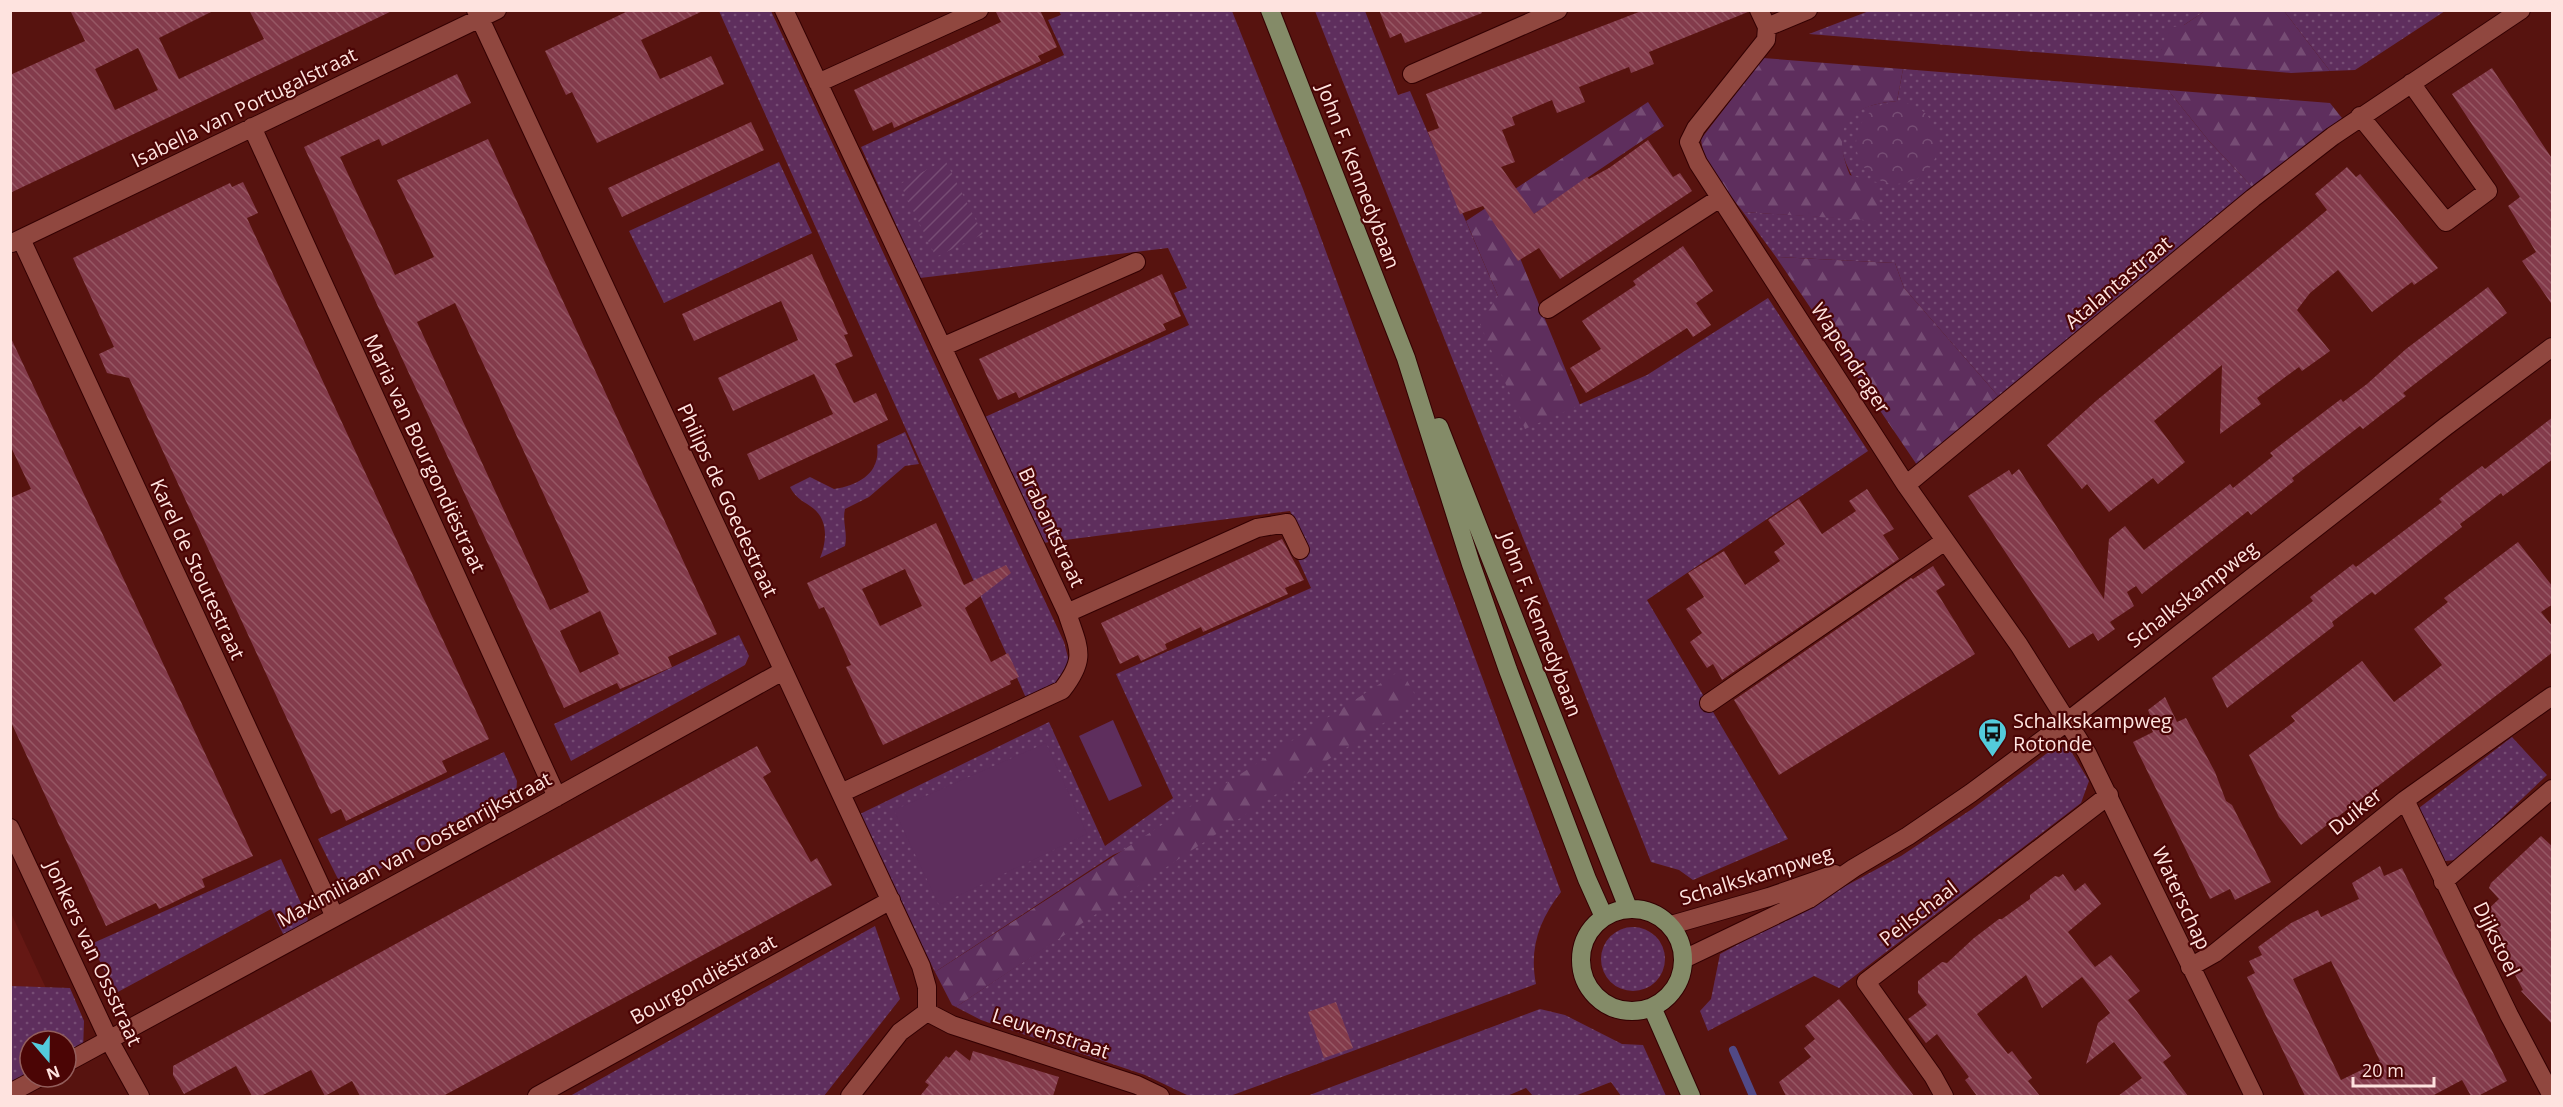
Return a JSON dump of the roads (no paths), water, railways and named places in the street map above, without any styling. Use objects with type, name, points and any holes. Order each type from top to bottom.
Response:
[{"type":"main road","name":"John F. Kennedybaan","points":[[1270,10],[1406,358],[1471,564],[1508,670],[1587,879],[1604,917]]},
{"type":"main road","name":"John F. Kennedybaan","points":[[1406,358],[1435,416],[1628,908]]},
{"type":"main road","points":[[1628,908],[1643,909],[1658,914],[1671,925],[1681,942],[1684,959],[1683,970],[1676,987],[1666,999],[1652,1007],[1633,1011],[1615,1008],[1598,998],[1586,983],[1581,964],[1583,944],[1592,928],[1604,917],[1628,908]]},
{"type":"main road","points":[[1652,1007],[1691,1096]]},
{"type":"street","name":"Isabella van Portugalstraat","points":[[16,241],[478,15],[497,10]]},
{"type":"street","name":"Brabantstraat","points":[[784,10],[1068,613],[1257,528],[1287,523],[1300,550]]},
{"type":"street","points":[[818,83],[979,10]]},
{"type":"street","points":[[1412,74],[1558,10]]},
{"type":"street","points":[[1763,19],[1808,10]]},
{"type":"street","name":"Atalantastraat","points":[[1906,485],[2253,198],[2360,116],[2521,10]]},
{"type":"street","name":"Philips de Goedestraat","points":[[478,15],[921,966],[927,987],[927,1012]]},
{"type":"street","name":"Wapendrager","points":[[1763,19],[1766,40],[1696,128],[1689,142],[1698,163],[1906,485],[2019,645],[2067,721]]},
{"type":"street","points":[[2360,116],[2446,222],[2488,191],[2411,83]]},
{"type":"street","name":"Maria van Bourgondiëstraat","points":[[252,127],[557,797]]},
{"type":"street","points":[[1548,309],[1720,198]]},
{"type":"street","name":"Karel de Stoutestraat","points":[[16,241],[335,917]]},
{"type":"street","points":[[942,347],[1136,262]]},
{"type":"street","name":"Schalkskampweg","points":[[1684,959],[1809,899],[1854,868],[1908,836],[2067,721],[2426,441],[2553,347]]},
{"type":"street","points":[[1709,704],[1945,541]]},
{"type":"street","points":[[842,793],[1062,690],[1075,674],[1080,653],[1068,613]]},
{"type":"street","name":"Maximiliaan van Oostenrijkstraat","points":[[78,1057],[557,797],[783,671]]},
{"type":"street","name":"Duiker","points":[[2190,967],[2215,952],[2405,800],[2553,696]]},
{"type":"street","name":"Waterschap","points":[[2067,721],[2109,795],[2254,1096]]},
{"type":"street","points":[[2443,882],[2553,789]]},
{"type":"street","name":"Peilschaal","points":[[1944,1096],[1933,1076],[1866,982],[2109,795]]},
{"type":"street","name":"Dijkstoel","points":[[2405,800],[2443,882],[2552,1096]]},
{"type":"street","name":"Jonkers van Ossstraat","points":[[10,828],[109,1040],[140,1096]]},
{"type":"street","name":"Schalkskampweg","points":[[1671,925],[1769,897],[1854,868]]},
{"type":"street","name":"Bourgondiëstraat","points":[[537,1096],[891,900]]},
{"type":"street","points":[[850,1096],[900,1032],[927,1012]]},
{"type":"street","name":"Leuvenstraat","points":[[927,1012],[952,1025],[1137,1085],[1160,1096]]},
{"type":"waterway","points":[[1733,1050],[1753,1096]]},
{"type":"place","name":"Schalkskampweg Rotonde","points":[[1992,758]]}]
